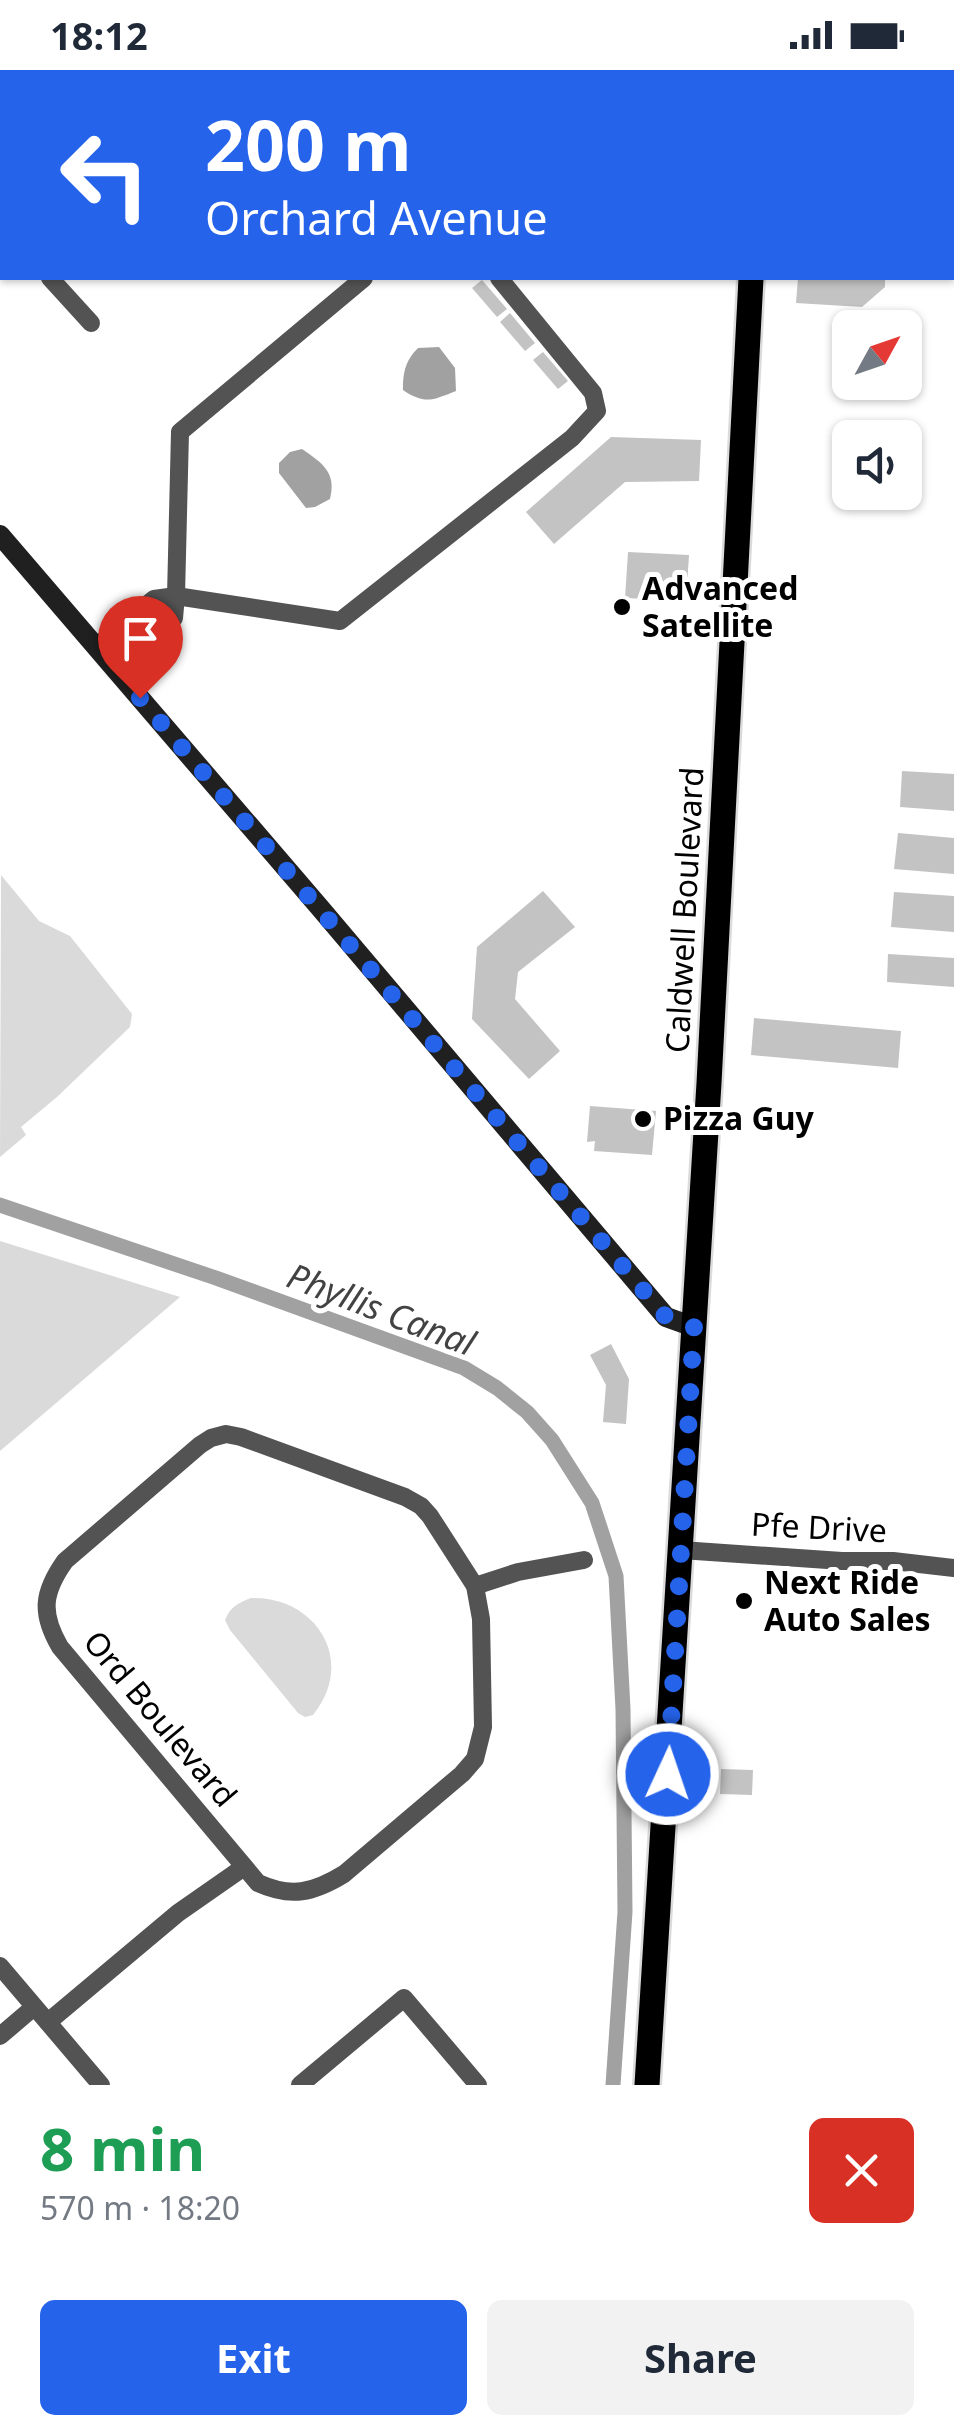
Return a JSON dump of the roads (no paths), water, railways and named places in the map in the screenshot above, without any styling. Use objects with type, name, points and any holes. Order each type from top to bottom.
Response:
[{"type":"main road","name":"Caldwell Boulevard","points":[[647,2085],[752,280]]},
{"type":"street","points":[[52,280],[90,323]]},
{"type":"street","points":[[116,670],[174,618],[180,432],[362,280]]},
{"type":"street","points":[[96,647],[154,599],[176,596],[340,621],[572,438],[598,411],[594,393],[501,280]]},
{"type":"street","points":[[0,535],[666,1317],[694,1327]]},
{"type":"street","name":"Ord Boulevard","points":[[226,1434],[422,1506],[476,1586],[481,1619],[484,1728],[469,1766],[344,1874],[322,1888],[298,1892],[273,1890],[258,1883],[244,1867],[60,1647],[45,1610],[54,1576],[65,1561],[200,1444],[226,1434]]},
{"type":"street","name":"Pfe Drive","points":[[681,1550],[954,1568]]},
{"type":"street","points":[[476,1586],[518,1572],[584,1560]]},
{"type":"street","points":[[48,2022],[178,1913],[244,1867]]},
{"type":"street","points":[[0,1966],[101,2085]]},
{"type":"street","points":[[300,2085],[404,1998],[478,2085]]},
{"type":"street","points":[[0,2036],[34,2006]]},
{"type":"waterway","name":"Phyllis Canal","points":[[0,1205],[464,1368],[527,1412],[552,1440],[592,1503],[616,1576],[623,1709],[625,1912],[613,2085]]},
{"type":"place","name":"Advanced Satellite","points":[[622,607]]},
{"type":"place","name":"Pizza Guy","points":[[643,1119]]},
{"type":"place","name":"Next Ride Auto Sales","points":[[744,1601]]}]
